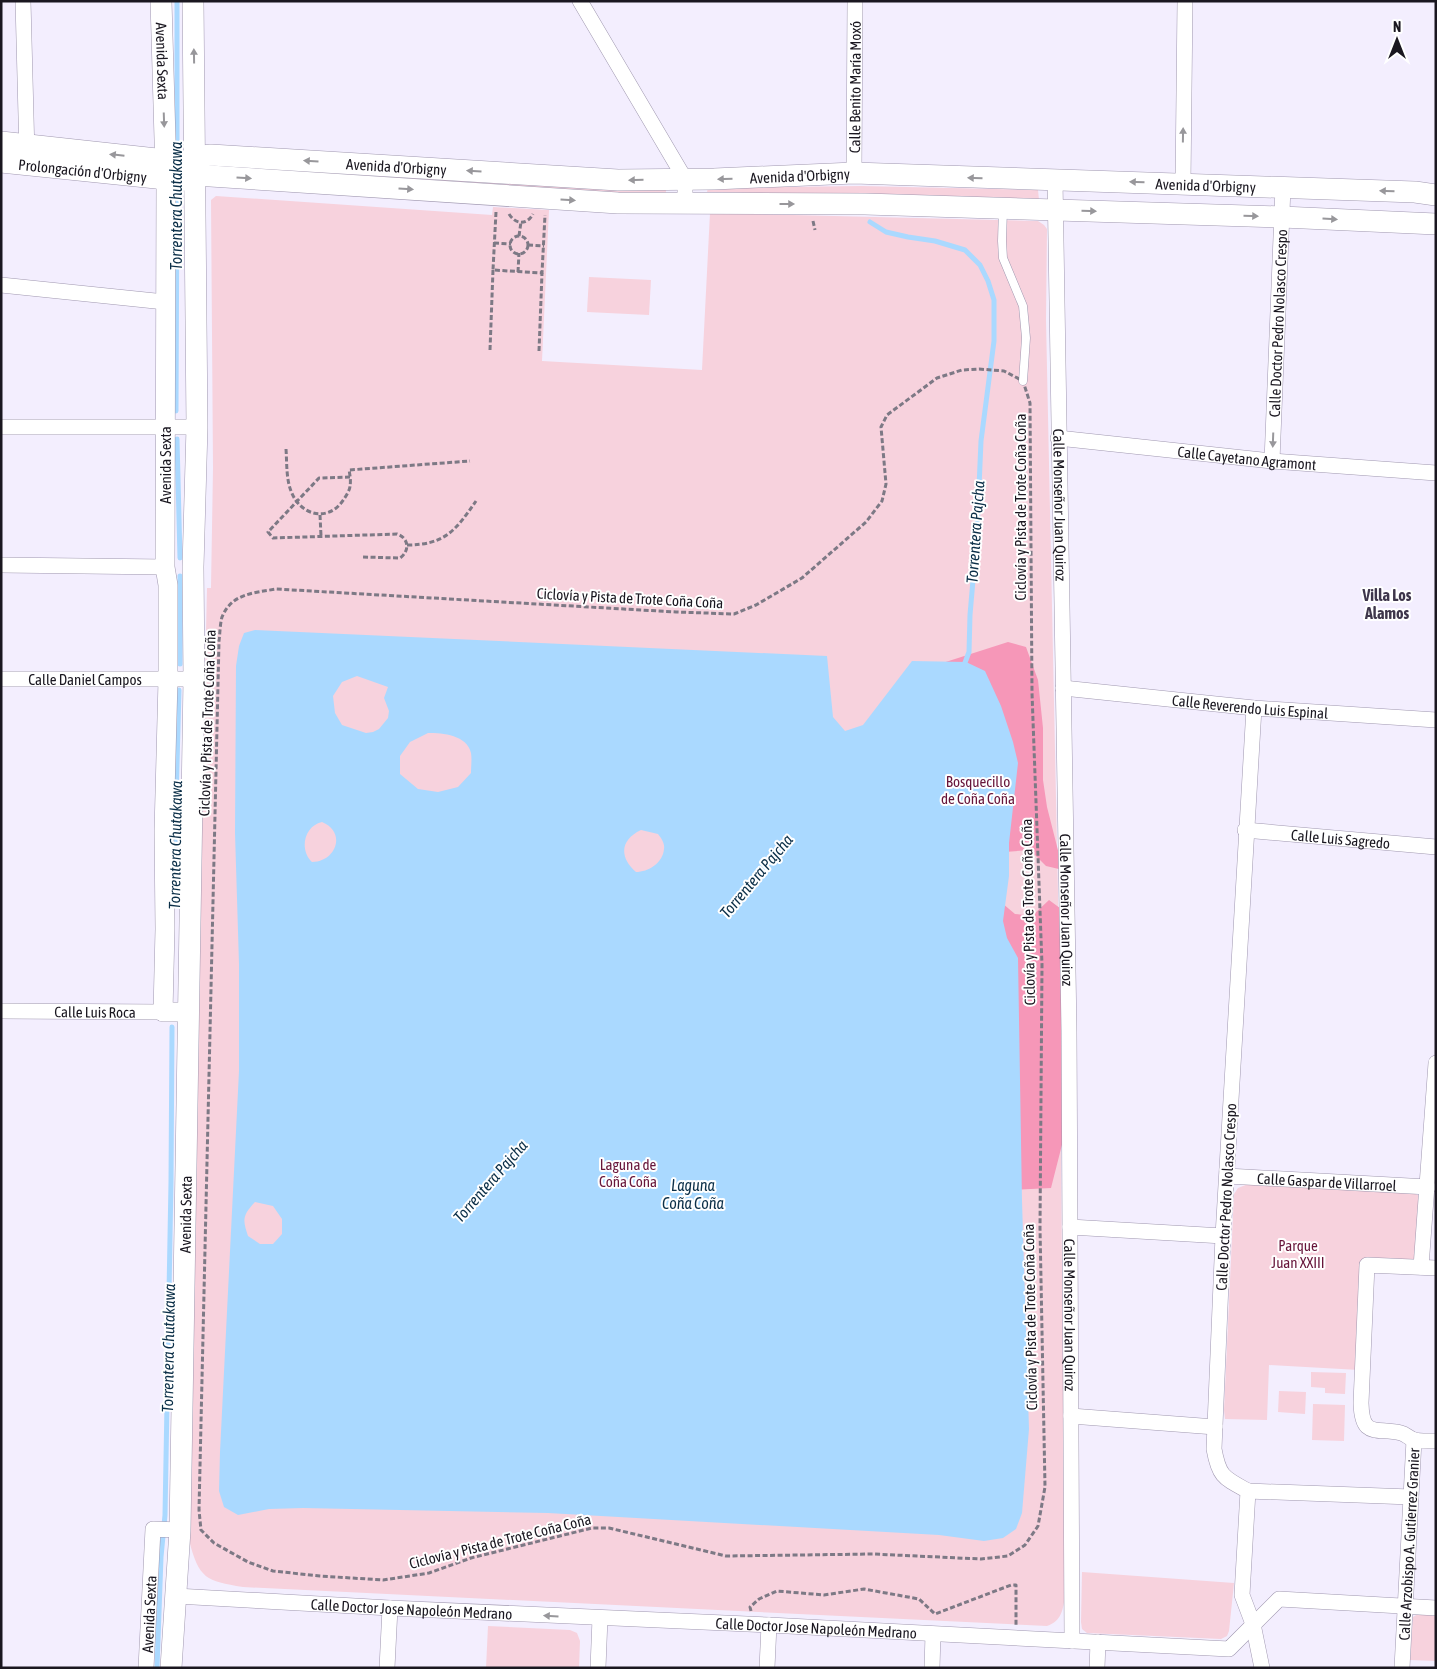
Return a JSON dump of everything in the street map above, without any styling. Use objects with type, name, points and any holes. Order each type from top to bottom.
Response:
[{"type":"main road","name":"Avenida Sexta","points":[[161,1],[178,169]]},
{"type":"main road","name":"Avenida Sexta","points":[[171,1668],[176,1596],[186,1214],[187,1012],[177,929],[180,680],[194,567],[179,427],[178,169],[193,1]]},
{"type":"main road","name":"Prolongación d'Orbigny","points":[[1,142],[27,155]]},
{"type":"main road","name":"Prolongación d'Orbigny","points":[[1,162],[27,155],[178,169]]},
{"type":"main road","name":"Avenida d'Orbigny","points":[[178,169],[211,155],[618,180],[854,173],[1436,194]]},
{"type":"main road","name":"Avenida d'Orbigny","points":[[178,169],[618,203],[865,204],[1282,217],[1436,224]]},
{"type":"street","points":[[23,1],[27,155]]},
{"type":"street","points":[[580,1],[684,179],[685,203]]},
{"type":"street","name":"Calle Benito María Moxó","points":[[854,173],[855,1]]},
{"type":"street","points":[[1182,184],[1185,1]]},
{"type":"street","name":"Avenida Sexta","points":[[178,169],[165,302],[179,427],[165,567],[180,680]]},
{"type":"street","name":"Calle Monseñor Juan Quiroz","points":[[1055,180],[1068,1022],[1072,1641]]},
{"type":"street","name":"Calle Doctor Pedro Nolasco Crespo","points":[[1272,461],[1283,187]]},
{"type":"street","points":[[1,285],[165,302]]},
{"type":"street","points":[[1,427],[179,427]]},
{"type":"street","name":"Calle Cayetano Agramont","points":[[1058,438],[1272,461],[1436,472]]},
{"type":"street","points":[[1,565],[165,567]]},
{"type":"street","name":"Calle Daniel Campos","points":[[1,679],[180,680]]},
{"type":"street","name":"Calle Reverendo Luis Espinal","points":[[1063,688],[1254,708],[1436,720]]},
{"type":"street","name":"Calle Doctor Pedro Nolasco Crespo","points":[[1248,1491],[1222,1475],[1217,1467],[1214,1449],[1223,1236],[1245,830],[1254,708]]},
{"type":"street","name":"Calle Luis Sagredo","points":[[1245,830],[1436,847]]},
{"type":"street","name":"Avenida Sexta","points":[[163,1012],[177,929]]},
{"type":"street","name":"Calle Luis Roca","points":[[1,1011],[187,1012]]},
{"type":"street","name":"Calle Arzobispo A. Gutierrez Granier","points":[[1402,1668],[1414,1440],[1402,1434],[1372,1431],[1365,1424],[1361,1415],[1367,1265],[1428,1267],[1428,1187],[1436,1064]]},
{"type":"street","name":"Calle Gaspar de Villarroel","points":[[1227,1176],[1428,1187]]},
{"type":"street","points":[[1070,1227],[1223,1236]]},
{"type":"street","points":[[1071,1416],[1215,1427]]},
{"type":"street","points":[[1414,1440],[1436,1441]]},
{"type":"street","points":[[1262,1668],[1253,1624],[1242,1595],[1248,1491],[1411,1497]]},
{"type":"street","name":"Avenida Sexta","points":[[146,1668],[153,1529],[178,1530]]},
{"type":"street","name":"Calle Doctor Jose Napoleón Medrano","points":[[176,1596],[1229,1649],[1279,1599],[1436,1608]]},
{"type":"street","points":[[387,1668],[390,1608]]},
{"type":"street","points":[[598,1668],[600,1618]]},
{"type":"street","points":[[767,1668],[769,1625]]},
{"type":"street","points":[[932,1668],[933,1634]]},
{"type":"street","points":[[1097,1668],[1098,1642]]},
{"type":"lane","points":[[1003,209],[1003,258],[1022,306],[1026,338],[1023,381]]},
{"type":"path","points":[[490,350],[496,212]]},
{"type":"path","points":[[508,212],[513,219],[521,222],[529,220],[534,214]]},
{"type":"path","points":[[539,351],[545,214]]},
{"type":"path","points":[[520,236],[521,222]]},
{"type":"path","points":[[520,236],[527,240],[528,245],[524,252],[519,253],[514,251],[511,244],[513,239],[520,236]]},
{"type":"path","points":[[494,243],[511,244]]},
{"type":"path","points":[[528,245],[544,246]]},
{"type":"path","points":[[518,272],[519,253]]},
{"type":"path","points":[[493,270],[542,273]]},
{"type":"path","name":"Ciclovía y Pista de Trote Coña Coña","points":[[962,370],[1004,371],[1023,381],[1030,403],[1032,693],[1042,965],[1040,1228],[1045,1487],[1038,1526],[1025,1545],[1008,1556],[980,1559],[873,1554],[726,1556],[609,1528],[592,1528],[471,1558],[429,1573],[383,1580],[273,1571],[248,1562],[214,1543],[201,1530],[199,1510],[219,641],[222,617],[234,599],[251,593],[276,589],[734,614],[756,605],[802,578],[866,522],[882,501],[886,484],[881,427],[887,415],[937,378],[962,370]]},
{"type":"path","points":[[286,449],[291,492],[297,502],[310,512],[320,515],[328,514],[337,509],[351,487],[349,470],[470,462]]},
{"type":"path","points":[[350,477],[318,478],[268,532],[273,538],[397,534],[404,538],[407,545],[406,552],[400,558],[361,557]]},
{"type":"path","points":[[407,545],[422,545],[445,537],[459,527],[476,501]]},
{"type":"path","points":[[320,515],[321,536]]},
{"type":"path","points":[[753,1624],[750,1607],[759,1599],[777,1591],[824,1595],[864,1590],[919,1599],[935,1614],[1011,1586],[1016,1586],[1016,1638]]},
{"type":"green space","points":[[209,162],[666,189],[666,194],[623,194],[209,166]]},
{"type":"green space","points":[[861,186],[1038,190],[1039,200],[707,192],[708,188]]},
{"type":"green space","name":"Laguna de Coña Coña","points":[[216,196],[492,215],[493,207],[549,210],[542,361],[702,370],[710,213],[1038,221],[1047,229],[1046,320],[1059,941],[1065,1596],[1061,1614],[1052,1624],[1047,1626],[243,1587],[212,1580],[206,1576],[196,1563],[189,1540],[197,916],[207,588],[211,588],[213,468],[211,200]]},
{"type":"green space","points":[[589,277],[651,280],[649,315],[587,312]]},
{"type":"green space","name":"Bosquecillo de Coña Coña","points":[[1008,642],[1026,647],[1038,680],[1043,728],[1043,780],[1047,807],[1063,870],[1046,866],[1030,850],[992,853],[983,887],[1015,914],[1032,916],[1049,900],[1064,911],[1066,1129],[1051,1188],[1013,1190],[930,667]]},
{"type":"green space","name":"Parque Juan XXIII","points":[[1248,1184],[1412,1193],[1418,1195],[1421,1200],[1414,1260],[1369,1259],[1359,1370],[1269,1365],[1267,1420],[1225,1419],[1224,1410],[1234,1194],[1238,1188]]},
{"type":"green space","points":[[1311,1372],[1346,1373],[1345,1394],[1325,1393],[1325,1388],[1311,1387]]},
{"type":"green space","points":[[1279,1391],[1306,1392],[1305,1414],[1278,1412]]},
{"type":"green space","points":[[1313,1404],[1345,1405],[1344,1441],[1312,1440]]},
{"type":"green space","points":[[1082,1572],[1234,1583],[1227,1636],[1221,1639],[1087,1633],[1082,1629],[1081,1622]]},
{"type":"green space","points":[[1418,1614],[1436,1615],[1436,1661],[1410,1660],[1413,1617]]},
{"type":"green space","points":[[488,1626],[570,1630],[577,1633],[580,1641],[579,1668],[486,1668]]},
{"type":"water","name":"Laguna Coña Coña","points":[[255,630],[827,656],[833,717],[845,731],[863,725],[912,661],[966,662],[985,671],[1001,706],[1018,763],[1009,843],[1009,876],[1003,921],[1007,938],[1018,958],[1022,1201],[1029,1429],[1022,1513],[1016,1529],[1003,1538],[984,1541],[939,1535],[548,1513],[303,1508],[269,1509],[238,1515],[224,1507],[219,1491],[220,1452],[239,1071],[239,964],[235,833],[236,666],[239,646],[244,633]],"holes":[[[357,676],[388,687],[384,698],[389,711],[388,718],[379,729],[366,733],[342,725],[335,713],[333,696],[342,682]],[[428,733],[454,736],[460,739],[469,747],[471,753],[471,773],[458,787],[438,792],[418,789],[400,774],[400,756],[410,742]],[[322,822],[330,827],[336,839],[335,846],[327,857],[320,861],[312,862],[306,851],[305,839],[307,833],[316,824]],[[641,830],[658,834],[664,845],[661,858],[654,866],[641,872],[636,872],[630,866],[625,855],[624,849],[629,839]],[[255,1202],[273,1206],[282,1219],[282,1234],[273,1244],[260,1244],[248,1236],[244,1221],[248,1210]]]},
{"type":"waterway","name":"Torrentera Chutakawa","points":[[177,1],[177,156]]},
{"type":"waterway","name":"Torrentera Chutakawa","points":[[176,411],[177,184]]},
{"type":"waterway","name":"Torrentera Pajcha","points":[[870,222],[886,232],[935,241],[965,250],[980,265],[994,300],[994,341],[981,441],[969,652],[963,668]]},
{"type":"waterway","name":"Torrentera Chutakawa","points":[[177,439],[180,558]]},
{"type":"waterway","name":"Torrentera Chutakawa","points":[[180,576],[180,664]]},
{"type":"waterway","name":"Torrentera Chutakawa","points":[[174,877],[179,690]]},
{"type":"waterway","name":"Torrentera Chutakawa","points":[[157,1668],[161,1557],[165,1515],[172,1027]]},
{"type":"district","name":"Villa Los Alamos","points":[[1387,604]]}]
